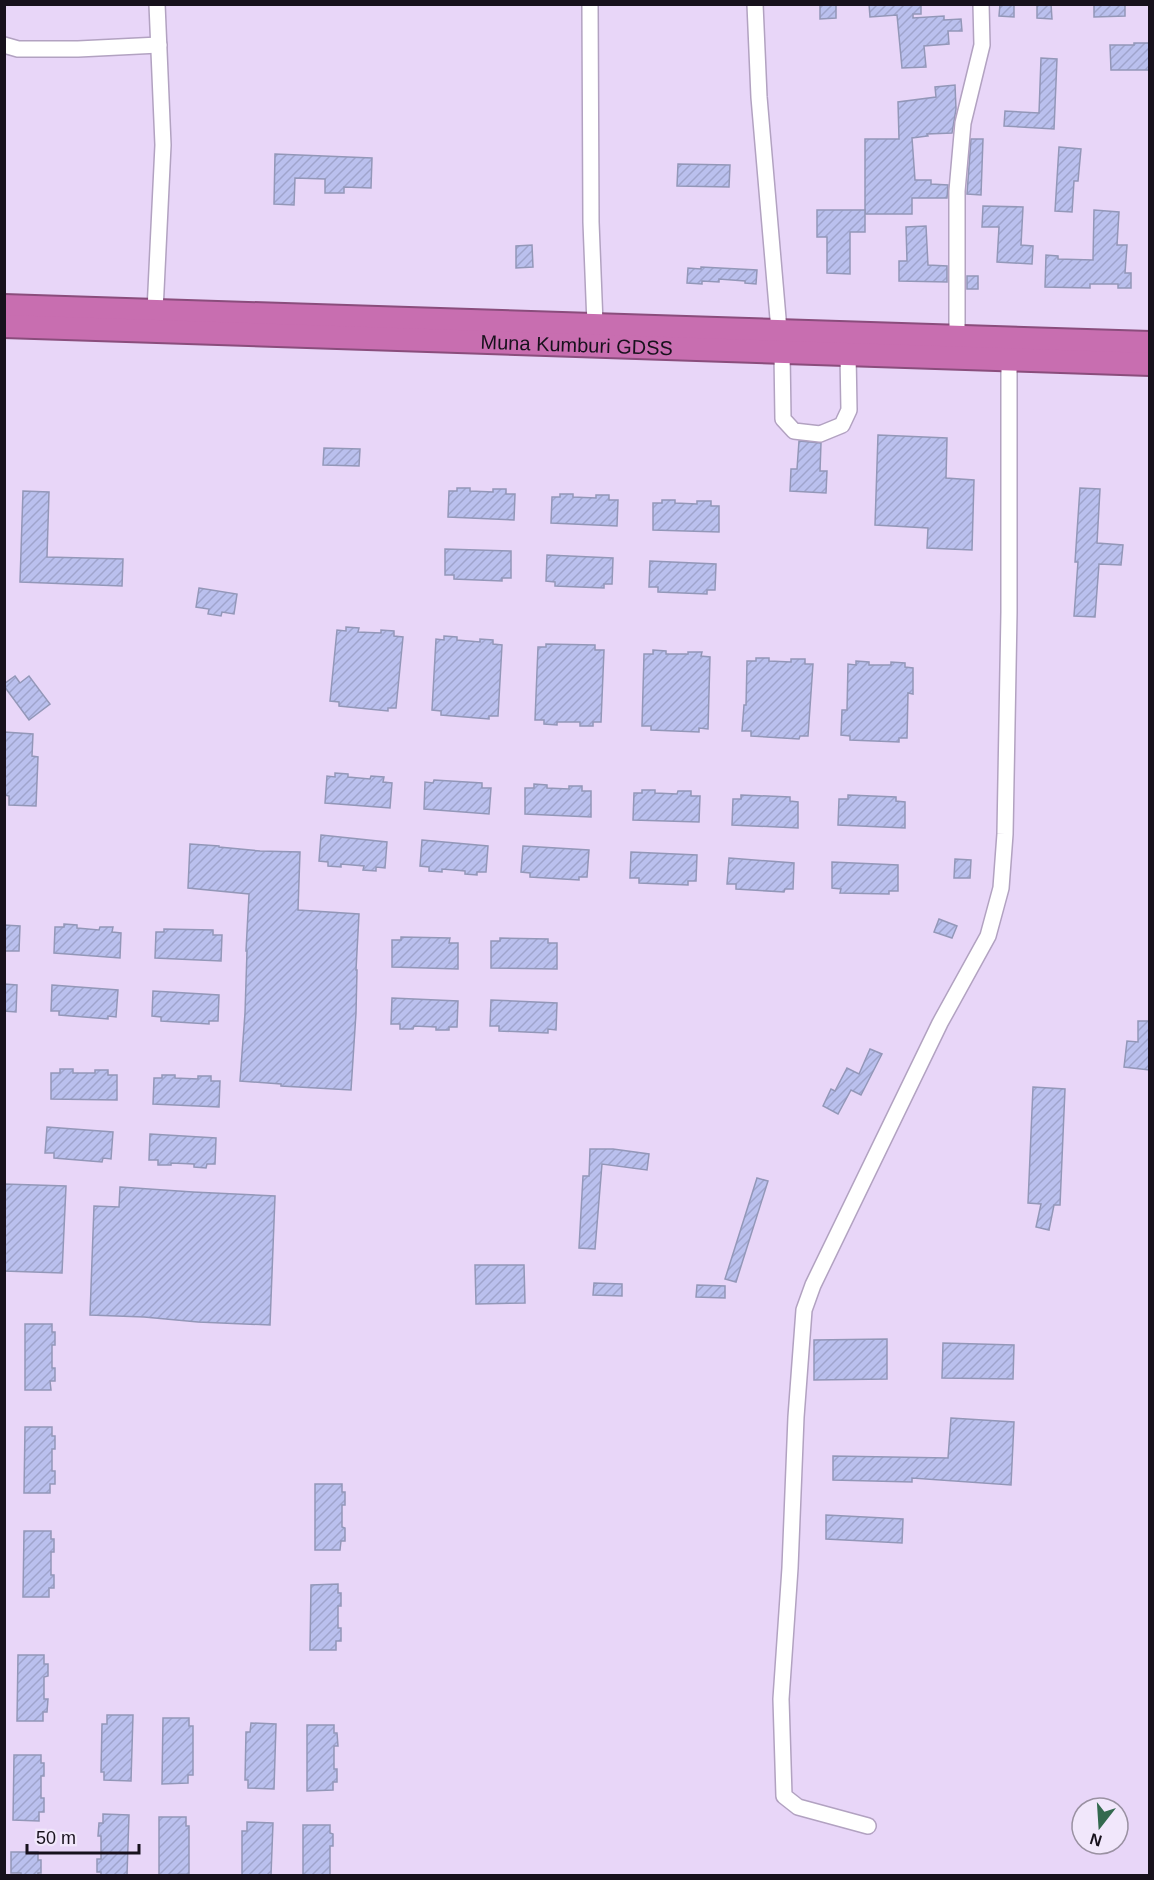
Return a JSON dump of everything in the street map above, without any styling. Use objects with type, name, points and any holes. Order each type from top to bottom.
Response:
[{"type":"highway","name":"Muna Kumburi GDSS","points":[[4,306],[1149,343]]},
{"type":"highway","name":"Muna Kumburi GDSS","points":[[4,326],[1149,364]]},
{"type":"street","points":[[155,311],[163,145],[157,4]]},
{"type":"street","points":[[590,4],[591,222],[595,324]]},
{"type":"street","points":[[755,4],[759,97],[779,330]]},
{"type":"street","points":[[957,337],[955,262],[957,191],[963,123],[982,45],[981,4]]},
{"type":"street","points":[[4,45],[18,49],[78,49],[159,45]]},
{"type":"street","points":[[782,353],[783,419],[794,431],[820,434],[842,425],[849,410],[848,354]]},
{"type":"street","points":[[868,1826],[798,1807],[784,1796],[781,1700],[804,1310],[813,1285],[935,1033],[988,936],[1001,888],[1005,834],[1009,624],[1009,359]]},
{"type":"building","points":[[820,4],[836,4],[836,18],[820,19]]},
{"type":"building","points":[[869,4],[921,4],[921,14],[913,14],[913,18],[944,16],[944,20],[961,19],[962,31],[948,31],[949,44],[924,46],[926,67],[902,68],[897,15],[870,17]]},
{"type":"building","points":[[1000,4],[1014,4],[1014,17],[999,16]]},
{"type":"building","points":[[1037,4],[1051,4],[1052,19],[1037,18]]},
{"type":"building","points":[[1094,4],[1125,4],[1125,16],[1094,17]]},
{"type":"building","points":[[1134,43],[1149,43],[1149,70],[1111,70],[1110,45],[1134,45]]},
{"type":"building","points":[[1041,58],[1057,59],[1054,129],[1004,126],[1005,111],[1039,113]]},
{"type":"building","points":[[955,85],[956,109],[952,133],[927,134],[928,136],[912,138],[915,180],[931,180],[931,184],[948,185],[947,198],[912,198],[912,214],[865,214],[865,139],[899,139],[898,102],[936,97],[935,87]]},
{"type":"building","points":[[971,139],[983,139],[981,195],[967,194]]},
{"type":"building","points":[[1059,147],[1081,149],[1078,181],[1074,181],[1072,212],[1055,211]]},
{"type":"building","points":[[275,154],[372,158],[371,188],[344,187],[344,193],[325,193],[325,179],[295,178],[294,205],[274,204]]},
{"type":"building","points":[[678,164],[730,165],[729,187],[677,186]]},
{"type":"building","points":[[983,206],[1023,207],[1021,245],[1033,246],[1032,264],[997,262],[999,227],[982,227]]},
{"type":"building","points":[[817,210],[865,210],[865,232],[850,232],[850,274],[827,273],[827,237],[817,237]]},
{"type":"building","points":[[1094,210],[1119,212],[1117,245],[1127,245],[1125,273],[1131,273],[1131,288],[1118,288],[1118,284],[1090,284],[1090,288],[1045,287],[1046,255],[1058,256],[1058,259],[1093,260]]},
{"type":"building","points":[[926,226],[928,265],[947,266],[947,282],[899,281],[899,261],[907,261],[906,227]]},
{"type":"building","points":[[532,245],[533,267],[516,268],[516,246]]},
{"type":"building","points":[[701,267],[757,270],[756,284],[719,279],[719,282],[687,283],[688,268],[701,269]]},
{"type":"building","points":[[967,276],[978,276],[978,289],[967,289]]},
{"type":"building","points":[[878,435],[947,438],[946,478],[974,480],[972,550],[927,548],[928,528],[875,525]]},
{"type":"building","points":[[799,441],[821,443],[820,471],[827,471],[826,493],[790,491],[791,469],[797,469]]},
{"type":"building","points":[[324,448],[360,449],[359,466],[323,465]]},
{"type":"building","points":[[457,488],[493,492],[493,489],[506,489],[506,494],[515,494],[514,520],[448,517],[449,491],[457,491]]},
{"type":"building","points":[[1080,488],[1100,489],[1097,543],[1123,545],[1121,565],[1099,564],[1095,617],[1074,616]]},
{"type":"building","points":[[23,491],[49,492],[47,557],[123,559],[122,586],[20,582]]},
{"type":"building","points":[[560,494],[596,498],[596,495],[609,495],[609,500],[618,500],[617,526],[551,523],[552,497],[560,497]]},
{"type":"building","points":[[662,500],[697,504],[697,501],[711,501],[711,506],[719,506],[719,532],[653,530],[653,503],[662,503]]},
{"type":"building","points":[[445,549],[511,551],[511,578],[502,578],[502,581],[454,579],[454,575],[445,575]]},
{"type":"building","points":[[547,555],[613,558],[612,584],[604,584],[604,588],[555,586],[555,582],[546,581]]},
{"type":"building","points":[[650,561],[716,564],[715,590],[707,590],[707,594],[658,592],[658,587],[649,587]]},
{"type":"building","points":[[199,588],[237,594],[234,614],[222,612],[221,616],[208,614],[209,609],[196,607]]},
{"type":"building","points":[[346,627],[359,628],[358,632],[394,631],[394,636],[403,637],[396,708],[388,708],[388,711],[339,706],[339,702],[330,701],[337,630],[346,631]]},
{"type":"building","points":[[444,636],[457,637],[457,640],[480,642],[480,639],[493,640],[493,644],[502,645],[498,716],[489,716],[489,719],[441,715],[441,711],[432,710],[436,639],[444,640]]},
{"type":"building","points":[[546,644],[595,645],[595,650],[604,650],[601,722],[593,722],[593,726],[580,726],[580,722],[557,722],[557,725],[544,724],[544,720],[535,720],[538,647],[546,647]]},
{"type":"building","points":[[653,650],[666,651],[666,654],[702,652],[701,656],[710,657],[708,729],[699,728],[699,732],[651,730],[651,726],[642,726],[644,654],[653,654]]},
{"type":"building","points":[[756,658],[791,662],[791,659],[805,659],[805,664],[813,664],[808,736],[800,736],[799,739],[751,736],[751,731],[742,731],[744,705],[746,705],[747,661],[756,661]]},
{"type":"building","points":[[856,661],[869,662],[869,665],[905,663],[905,667],[913,668],[913,694],[908,693],[907,738],[899,738],[899,742],[850,740],[850,736],[841,735],[842,710],[847,710],[848,664],[856,665]]},
{"type":"building","points":[[15,676],[20,683],[29,676],[50,704],[29,720],[4,686]]},
{"type":"building","points":[[4,732],[33,734],[32,756],[38,757],[36,806],[9,805],[9,796],[4,795]]},
{"type":"building","points":[[335,773],[370,779],[371,776],[384,777],[383,782],[392,783],[390,808],[325,803],[327,776],[335,777]]},
{"type":"building","points":[[434,780],[482,783],[482,788],[491,788],[489,814],[424,809],[425,782],[433,783]]},
{"type":"building","points":[[534,784],[547,785],[547,788],[569,789],[569,786],[582,786],[582,791],[591,791],[591,817],[525,814],[525,788],[534,788]]},
{"type":"building","points":[[642,790],[677,794],[678,791],[691,791],[691,796],[700,796],[699,822],[633,820],[634,793],[642,793]]},
{"type":"building","points":[[741,795],[790,797],[790,801],[798,802],[798,828],[732,825],[733,799],[741,799]]},
{"type":"building","points":[[848,795],[896,797],[896,801],[905,802],[905,828],[838,825],[839,799],[848,799]]},
{"type":"building","points":[[321,835],[387,842],[385,868],[376,867],[376,871],[363,870],[364,866],[341,864],[341,867],[328,866],[328,862],[319,861]]},
{"type":"building","points":[[422,840],[488,846],[486,872],[477,872],[477,875],[465,874],[465,871],[442,869],[442,872],[429,871],[429,867],[420,866]]},
{"type":"building","points":[[190,844],[260,851],[300,852],[298,910],[359,914],[351,1090],[240,1081],[249,894],[188,888]]},
{"type":"building","points":[[523,846],[589,850],[587,877],[579,877],[579,880],[530,877],[530,873],[521,872]]},
{"type":"building","points":[[631,852],[697,855],[696,881],[688,881],[688,885],[639,883],[639,878],[630,878]]},
{"type":"building","points":[[729,858],[794,863],[793,889],[785,889],[784,892],[736,889],[736,884],[727,884]]},
{"type":"building","points":[[955,859],[971,860],[970,878],[954,878]]},
{"type":"building","points":[[832,862],[898,865],[898,891],[889,891],[889,894],[840,893],[841,889],[832,888]]},
{"type":"building","points":[[939,919],[957,926],[952,938],[934,932]]},
{"type":"building","points":[[64,924],[99,930],[100,927],[113,927],[112,932],[121,933],[120,958],[54,953],[55,927],[64,927]]},
{"type":"building","points":[[4,925],[20,926],[19,951],[4,951]]},
{"type":"building","points":[[164,929],[213,930],[213,935],[222,935],[221,961],[155,958],[156,932],[164,932]]},
{"type":"building","points":[[401,937],[450,938],[449,943],[458,943],[458,969],[392,967],[392,940],[401,940]]},
{"type":"building","points":[[500,938],[548,939],[548,943],[557,943],[557,969],[491,968],[491,941],[500,941]]},
{"type":"building","points":[[4,984],[17,985],[16,1012],[4,1011]]},
{"type":"building","points":[[52,985],[118,990],[116,1017],[108,1016],[108,1019],[59,1015],[59,1011],[51,1011]]},
{"type":"building","points":[[153,991],[219,995],[218,1021],[209,1021],[209,1024],[161,1021],[161,1017],[152,1016]]},
{"type":"building","points":[[392,998],[458,1001],[457,1027],[449,1027],[449,1030],[414,1026],[413,1029],[400,1029],[400,1024],[391,1024]]},
{"type":"building","points":[[491,1000],[557,1003],[556,1030],[548,1029],[548,1033],[499,1031],[499,1026],[490,1026]]},
{"type":"building","points":[[1138,1021],[1149,1021],[1149,1070],[1124,1067],[1127,1041],[1138,1042]]},
{"type":"building","points":[[870,1049],[882,1054],[861,1095],[851,1090],[838,1114],[823,1106],[831,1089],[835,1091],[847,1068],[859,1074]]},
{"type":"building","points":[[60,1069],[73,1069],[73,1073],[95,1073],[95,1070],[108,1070],[108,1075],[117,1075],[117,1100],[51,1099],[51,1073],[60,1073]]},
{"type":"building","points":[[162,1075],[198,1079],[198,1076],[211,1076],[211,1081],[220,1081],[219,1107],[153,1104],[154,1078],[162,1078]]},
{"type":"building","points":[[1033,1087],[1065,1089],[1060,1205],[1054,1205],[1049,1230],[1036,1227],[1041,1204],[1028,1203]]},
{"type":"building","points":[[47,1127],[113,1132],[111,1159],[103,1158],[102,1162],[54,1158],[54,1153],[45,1153]]},
{"type":"building","points":[[150,1134],[216,1138],[215,1164],[207,1164],[206,1168],[194,1167],[194,1164],[158,1165],[158,1160],[149,1160]]},
{"type":"building","points":[[590,1149],[613,1149],[649,1154],[647,1170],[602,1164],[595,1249],[579,1248],[583,1176],[589,1176]]},
{"type":"building","points":[[757,1178],[768,1181],[736,1282],[725,1279]]},
{"type":"building","points":[[4,1184],[66,1186],[62,1273],[4,1271]]},
{"type":"building","points":[[120,1187],[275,1196],[270,1325],[90,1315],[94,1206],[119,1207]]},
{"type":"building","points":[[475,1265],[524,1265],[525,1303],[476,1304]]},
{"type":"building","points":[[594,1283],[622,1284],[622,1296],[593,1295]]},
{"type":"building","points":[[697,1285],[725,1286],[725,1298],[696,1297]]},
{"type":"building","points":[[25,1324],[52,1324],[52,1332],[55,1332],[55,1345],[52,1345],[52,1368],[55,1368],[55,1381],[50,1381],[51,1390],[25,1390]]},
{"type":"building","points":[[887,1339],[887,1379],[814,1380],[814,1340]]},
{"type":"building","points":[[943,1343],[1014,1345],[1013,1379],[942,1378]]},
{"type":"building","points":[[951,1418],[1014,1422],[1011,1485],[912,1478],[912,1482],[833,1480],[833,1456],[948,1458]]},
{"type":"building","points":[[25,1427],[52,1427],[52,1436],[55,1436],[55,1449],[52,1449],[52,1471],[55,1471],[55,1484],[50,1484],[50,1493],[24,1493]]},
{"type":"building","points":[[315,1484],[342,1484],[342,1492],[345,1492],[345,1505],[342,1505],[342,1527],[345,1528],[345,1541],[341,1541],[340,1550],[315,1550]]},
{"type":"building","points":[[826,1515],[903,1519],[902,1543],[826,1539]]},
{"type":"building","points":[[24,1531],[51,1531],[51,1539],[54,1539],[54,1552],[51,1552],[51,1575],[54,1575],[54,1588],[49,1588],[49,1597],[23,1597]]},
{"type":"building","points":[[338,1584],[338,1593],[341,1593],[341,1606],[338,1606],[338,1628],[341,1628],[341,1641],[336,1641],[336,1650],[310,1650],[311,1585]]},
{"type":"building","points":[[18,1655],[44,1655],[44,1664],[48,1664],[48,1676],[44,1677],[44,1699],[48,1699],[47,1712],[43,1712],[43,1721],[17,1721]]},
{"type":"building","points":[[107,1715],[133,1715],[131,1781],[104,1780],[104,1772],[101,1772],[102,1724],[107,1724]]},
{"type":"building","points":[[163,1718],[189,1718],[189,1726],[193,1726],[193,1775],[188,1775],[188,1783],[162,1784]]},
{"type":"building","points":[[251,1723],[276,1724],[274,1789],[248,1788],[248,1780],[245,1780],[246,1732],[250,1732]]},
{"type":"building","points":[[307,1725],[334,1725],[338,1746],[334,1746],[334,1769],[337,1769],[337,1782],[333,1782],[333,1790],[307,1791]]},
{"type":"building","points":[[14,1755],[41,1755],[41,1763],[44,1763],[44,1776],[41,1776],[41,1798],[44,1798],[44,1812],[39,1812],[39,1821],[13,1820]]},
{"type":"building","points":[[103,1814],[129,1815],[127,1875],[101,1875],[101,1872],[97,1872],[97,1859],[101,1859],[99,1823],[103,1823]]},
{"type":"building","points":[[159,1817],[186,1817],[186,1826],[189,1826],[189,1874],[159,1875]]},
{"type":"building","points":[[247,1822],[273,1823],[271,1875],[242,1875],[242,1831],[247,1831]]},
{"type":"building","points":[[303,1825],[330,1825],[333,1846],[330,1846],[330,1875],[303,1875]]},
{"type":"building","points":[[11,1852],[38,1852],[38,1860],[41,1860],[41,1873],[21,1875],[21,1873],[11,1873]]}]
